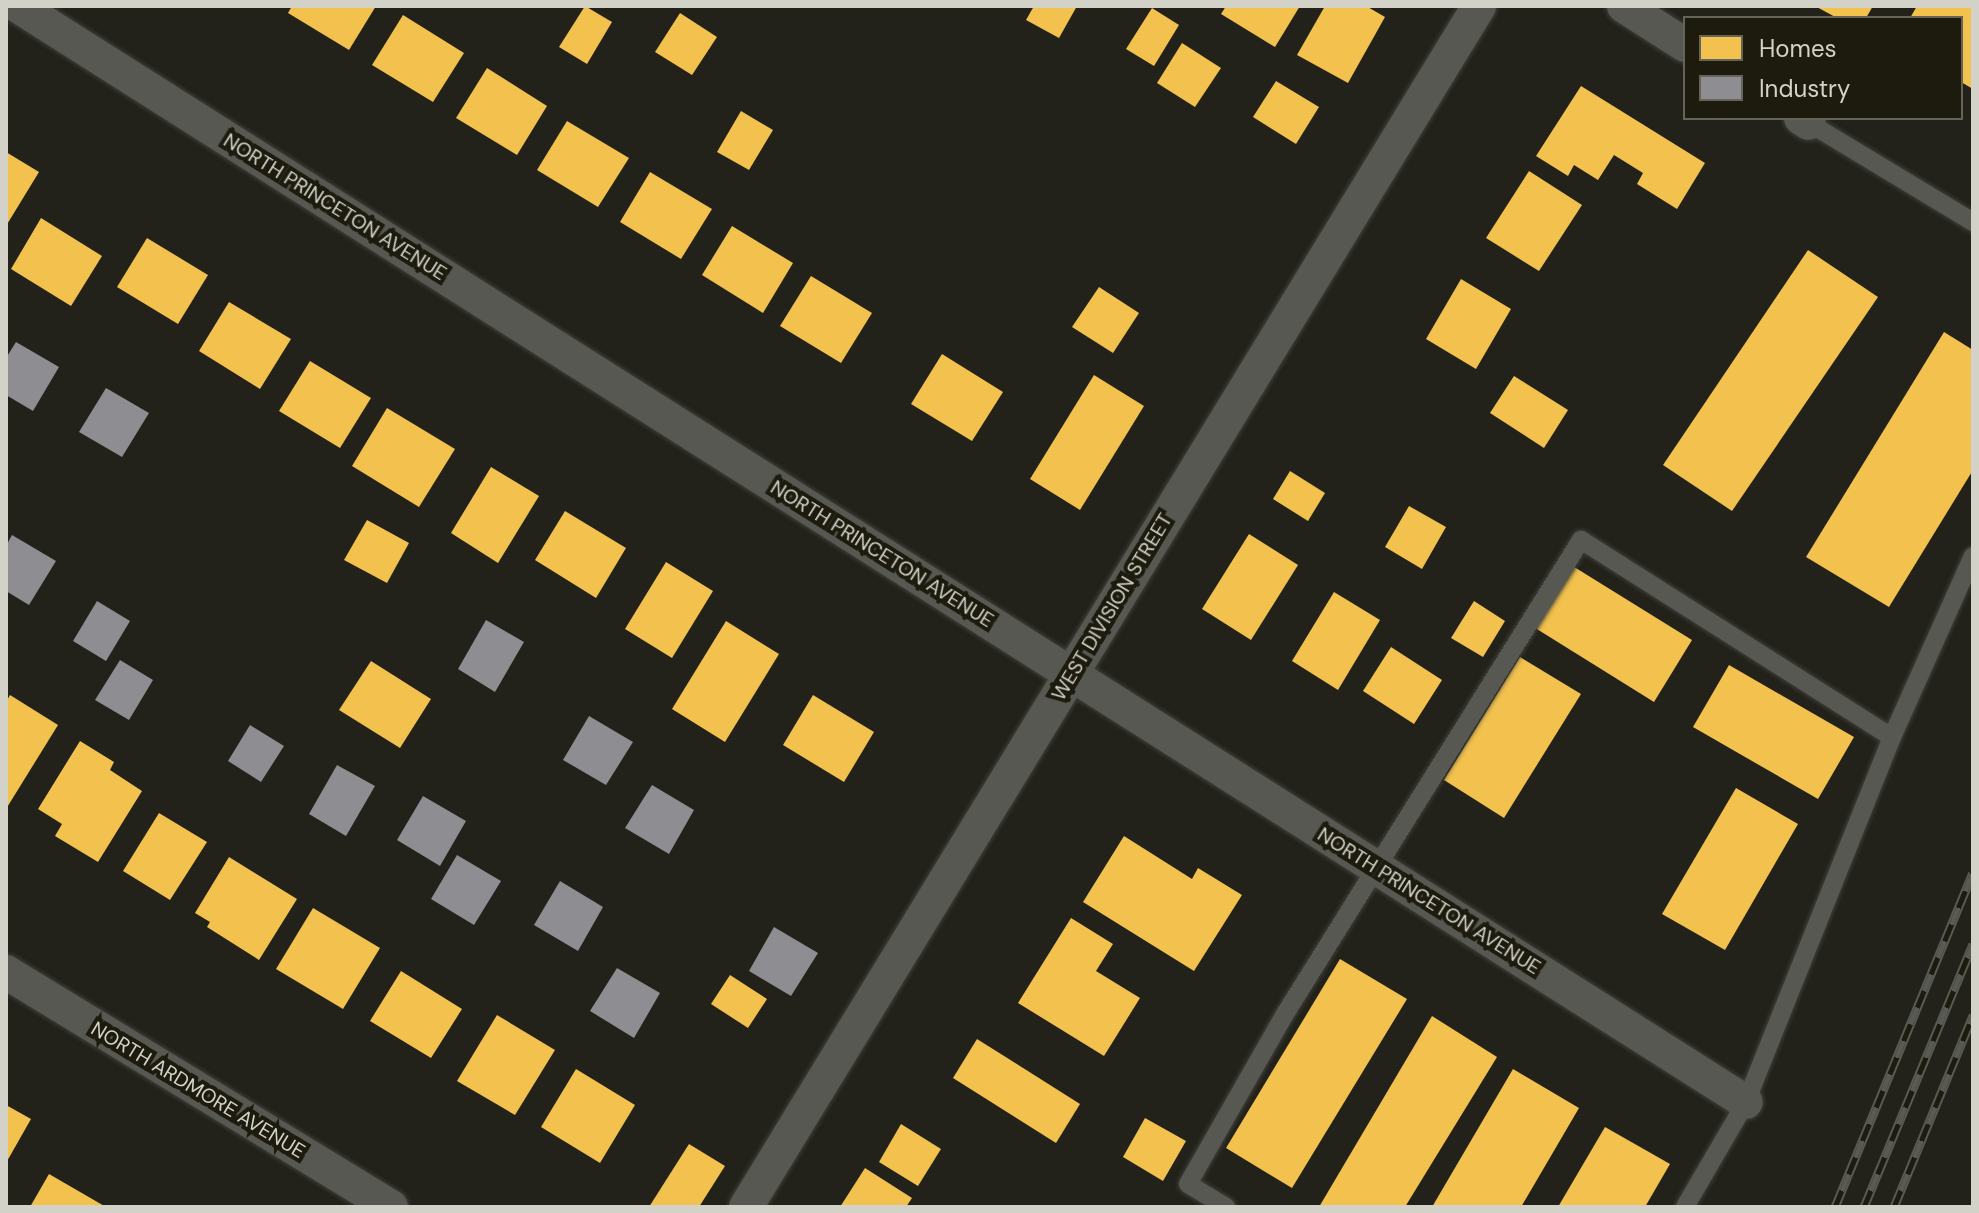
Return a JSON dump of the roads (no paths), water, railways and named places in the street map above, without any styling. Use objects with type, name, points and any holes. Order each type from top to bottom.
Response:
[{"type":"street","name":"NORTH PRINCETON AVENUE","points":[[18,6],[1746,1102]]},
{"type":"street","name":"WEST DIVISION STREET","points":[[746,1207],[1479,6]]},
{"type":"street","points":[[1624,6],[1683,44]]},
{"type":"street","name":"NORTH ARDMORE AVENUE","points":[[6,972],[391,1207]]},
{"type":"lane","points":[[1805,120],[1973,222]]},
{"type":"lane","points":[[1226,1207],[1188,1184],[1376,867],[1581,540],[1892,737]]},
{"type":"lane","points":[[1685,1207],[1746,1102],[1892,737],[1973,556]]},
{"type":"railway","points":[[1835,1207],[1973,873]]},
{"type":"railway","points":[[1864,1207],[1973,944]]},
{"type":"railway","points":[[1894,1207],[1973,1015]]}]
